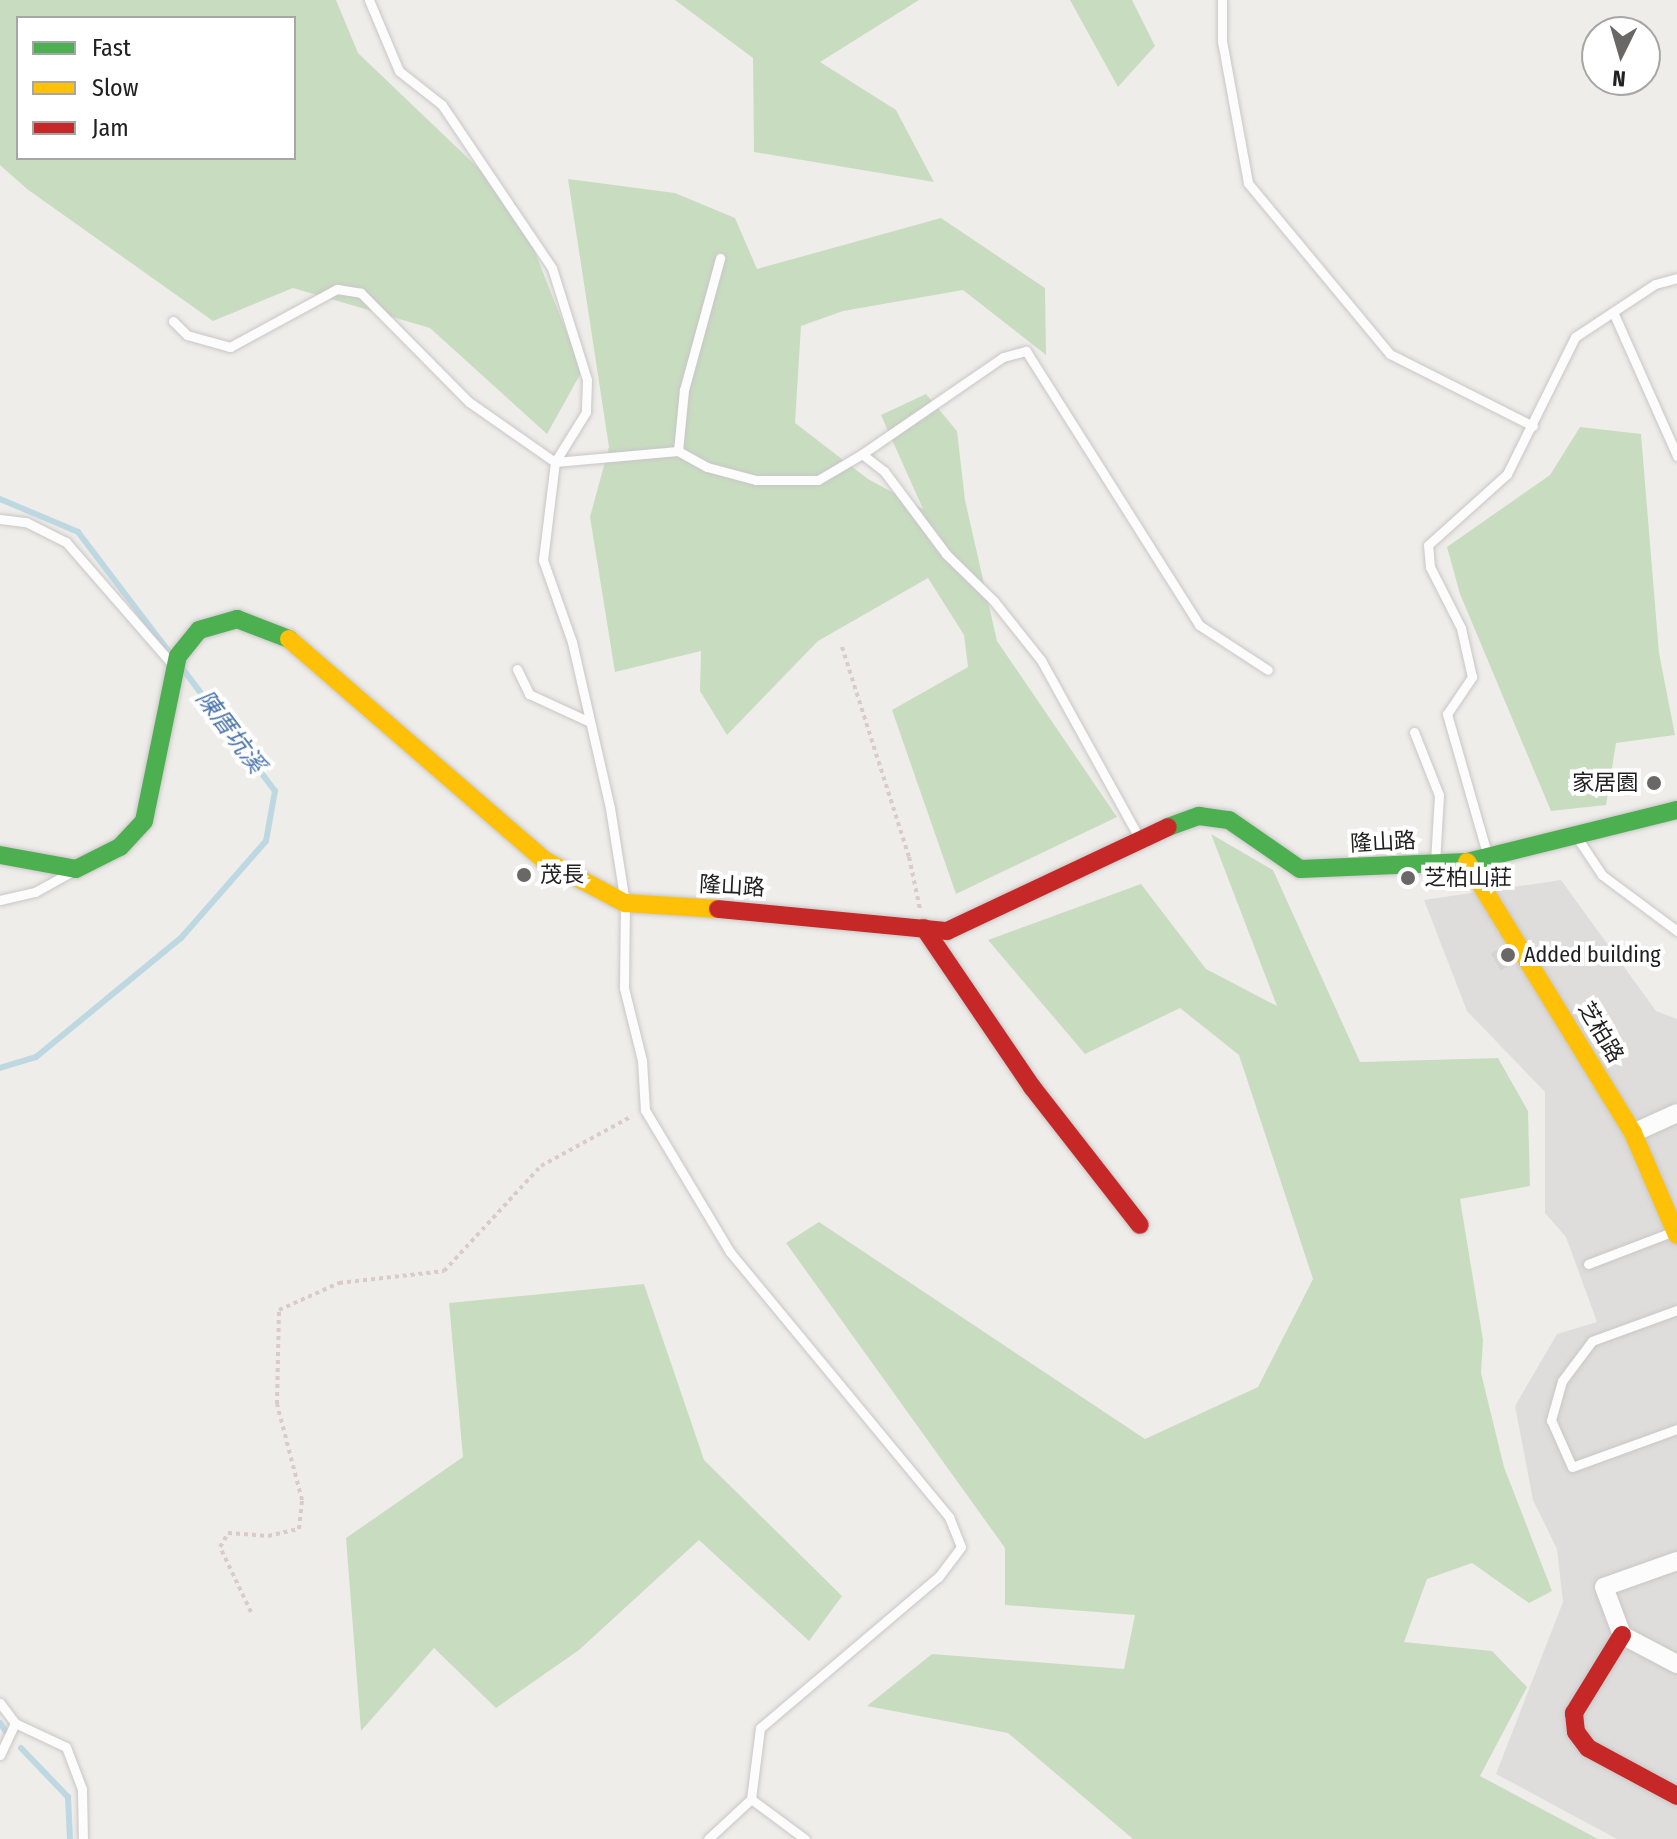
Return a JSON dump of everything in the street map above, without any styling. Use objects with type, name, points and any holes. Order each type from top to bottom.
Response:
[{"type":"street","name":"隆山路","points":[[176,663],[199,630],[237,619],[276,630],[308,652],[544,860],[625,903],[947,931],[1139,837],[1199,816],[1229,820],[1300,869],[1467,862],[1677,810]]},
{"type":"street","points":[[0,855],[76,869],[120,847],[144,821],[176,663]]},
{"type":"street","name":"芝柏路","points":[[1467,862],[1633,1133],[1676,1232]]},
{"type":"street","points":[[924,928],[1032,1087],[1140,1225]]},
{"type":"street","points":[[1633,1133],[1677,1113]]},
{"type":"street","points":[[1677,1561],[1604,1587],[1622,1635],[1677,1664]]},
{"type":"street","points":[[1622,1635],[1574,1713],[1576,1732],[1588,1748],[1677,1796]]},
{"type":"lane","points":[[369,0],[399,71],[442,105],[552,268],[587,380],[586,412],[555,462],[543,560],[572,642],[625,903],[624,988],[642,1060],[645,1110],[730,1252],[949,1517],[961,1547],[938,1577],[760,1728],[751,1799],[708,1839]]},
{"type":"lane","points":[[1222,0],[1222,41],[1248,183],[1390,354],[1533,426]]},
{"type":"lane","points":[[678,451],[684,390],[720,258]]},
{"type":"lane","points":[[1488,858],[1447,714],[1472,677],[1461,628],[1430,567],[1428,545],[1507,474],[1575,337],[1655,284],[1677,278]]},
{"type":"lane","points":[[173,321],[187,335],[230,347],[337,289],[361,293],[469,402],[555,462],[678,451],[707,467],[756,480],[818,480],[862,454],[1003,357],[1026,351],[1199,625],[1268,670]]},
{"type":"lane","points":[[1613,312],[1677,456]]},
{"type":"lane","points":[[862,454],[884,471],[946,554],[994,601],[1041,660],[1139,837]]},
{"type":"lane","points":[[0,519],[26,522],[66,542],[176,663]]},
{"type":"lane","points":[[517,669],[529,694],[590,722]]},
{"type":"lane","points":[[1414,732],[1439,795],[1435,863]]},
{"type":"lane","points":[[1575,835],[1602,875],[1677,931]]},
{"type":"lane","points":[[0,900],[35,892],[76,869]]},
{"type":"lane","points":[[1588,1264],[1676,1232]]},
{"type":"lane","points":[[1677,1310],[1592,1341],[1562,1381],[1551,1420],[1572,1467],[1677,1429]]},
{"type":"lane","points":[[0,1703],[15,1723],[66,1747],[82,1789],[83,1839]]},
{"type":"lane","points":[[0,1755],[15,1723]]},
{"type":"lane","points":[[751,1799],[805,1839]]},
{"type":"path","points":[[842,647],[909,857],[924,928]]},
{"type":"path","points":[[251,1612],[220,1547],[228,1533],[268,1536],[299,1529],[302,1500],[277,1404],[279,1310],[339,1283],[444,1271],[541,1166],[645,1110]]},
{"type":"shaded area","points":[[1561,880],[1656,1011],[1677,1019],[1677,1839],[1617,1839],[1496,1774],[1563,1602],[1557,1549],[1533,1500],[1515,1406],[1557,1334],[1597,1322],[1566,1237],[1545,1213],[1545,1092],[1467,1011],[1424,900]]},
{"type":"green space","points":[[0,0],[336,0],[358,53],[516,204],[582,371],[547,434],[430,328],[293,288],[213,321],[27,189],[0,165]]},
{"type":"green space","points":[[675,0],[919,0],[820,62],[896,110],[934,182],[754,152],[753,58]]},
{"type":"green space","points":[[1070,0],[1132,0],[1155,46],[1118,87]]},
{"type":"green space","points":[[568,179],[675,193],[735,218],[757,269],[941,218],[1045,288],[1046,355],[963,290],[843,311],[801,326],[795,423],[868,479],[923,509],[881,415],[926,394],[957,431],[965,500],[997,641],[1117,817],[956,894],[892,710],[968,667],[964,635],[928,578],[818,641],[727,735],[700,691],[701,651],[615,672],[590,517],[609,447]]},
{"type":"green space","points":[[1580,427],[1641,434],[1659,653],[1675,735],[1616,743],[1606,805],[1551,811],[1460,594],[1447,547],[1550,475]]},
{"type":"green space","points":[[1211,834],[1273,870],[1360,1062],[1498,1058],[1528,1111],[1530,1186],[1460,1199],[1483,1340],[1481,1373],[1504,1467],[1552,1591],[1529,1603],[1472,1563],[1427,1579],[1404,1642],[1492,1651],[1527,1687],[1480,1776],[1598,1839],[1133,1839],[1008,1733],[867,1706],[932,1654],[1124,1669],[1135,1615],[1005,1605],[1005,1548],[786,1243],[819,1222],[1145,1439],[1258,1387],[1313,1279],[1239,1055],[1180,1008],[1085,1054],[988,940],[1141,884],[1206,969],[1277,1006]]},
{"type":"green space","points":[[644,1284],[704,1460],[842,1596],[809,1641],[699,1540],[579,1650],[496,1708],[434,1648],[361,1731],[346,1538],[463,1457],[449,1303]]},
{"type":"building","points":[[1502,947],[1512,964],[1501,971],[1491,953]]},
{"type":"waterway","name":"陳厝坑溪","points":[[0,499],[78,532],[172,656]]},
{"type":"waterway","name":"陳厝坑溪","points":[[0,1068],[36,1057],[181,938],[266,841],[275,791],[182,668]]},
{"type":"waterway","name":"陳厝坑溪","points":[[0,1723],[6,1732]]},
{"type":"waterway","name":"陳厝坑溪","points":[[21,1748],[68,1797],[70,1839]]},
{"type":"traffic: fast","points":[[0,855],[76,869],[120,847],[144,821],[178,656],[199,630],[237,619],[289,639]]},
{"type":"traffic: fast","points":[[1168,827],[1199,816],[1229,820],[1300,869],[1467,862],[1677,810]]},
{"type":"traffic: slow","points":[[289,639],[544,860],[625,903],[718,909]]},
{"type":"traffic: slow","points":[[1467,862],[1633,1133],[1677,1235]]},
{"type":"traffic: jam","points":[[718,909],[947,931],[1168,827]]},
{"type":"traffic: jam","points":[[924,928],[1032,1087],[1140,1225]]},
{"type":"traffic: jam","points":[[1622,1635],[1574,1713],[1576,1732],[1588,1748],[1677,1796]]},
{"type":"place","name":"家居園","points":[[1654,783]]},
{"type":"place","name":"茂長","points":[[524,875]]},
{"type":"place","name":"芝柏山莊","points":[[1408,878]]},
{"type":"place","name":"Added building","points":[[1508,955]]}]
